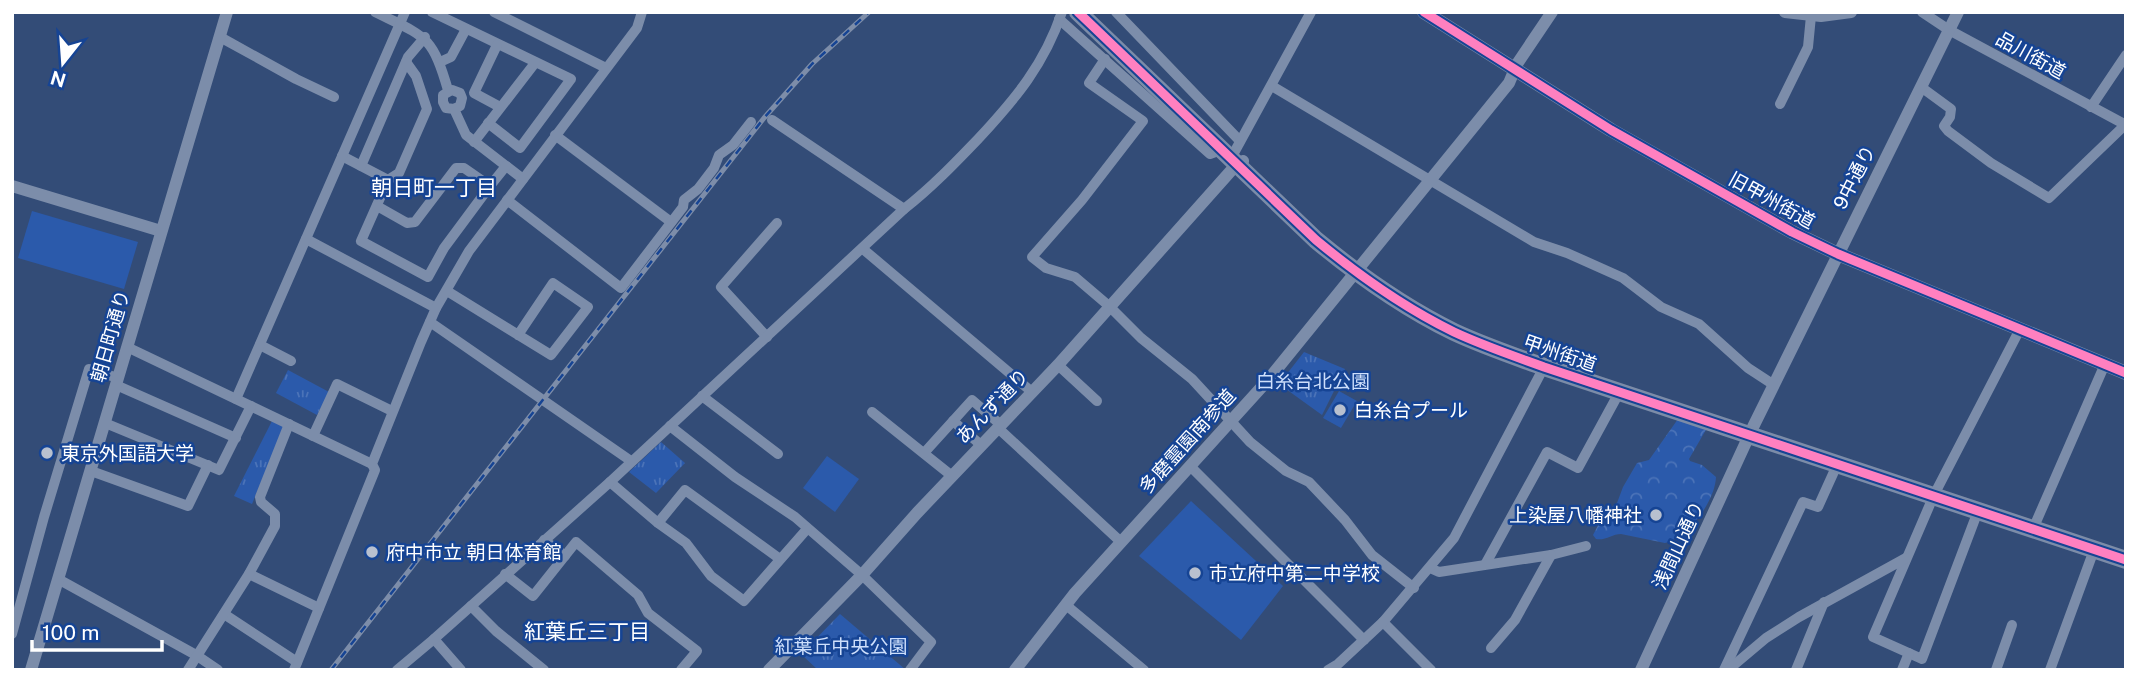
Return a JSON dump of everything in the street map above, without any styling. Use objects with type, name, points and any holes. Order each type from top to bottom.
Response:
[{"type":"highway","name":"甲州街道","points":[[1078,12],[1235,153]]},
{"type":"highway","name":"甲州街道","points":[[1088,12],[1358,270],[1452,331],[1544,367],[1751,431],[1837,465],[1936,492],[1978,511],[2035,524],[2094,550],[2126,560]]},
{"type":"highway","name":"甲州街道","points":[[1358,270],[1457,325],[1507,346],[1936,492],[2126,550]]},
{"type":"main road","name":"旧甲州街道","points":[[1424,12],[1611,130],[1792,232],[1838,254],[2126,373]]},
{"type":"street","name":"朝日町通り","points":[[31,670],[227,12]]},
{"type":"street","points":[[375,12],[425,37],[440,62],[448,90],[443,95],[446,107],[454,109],[460,126],[474,142],[523,179]]},
{"type":"street","points":[[236,399],[405,12]]},
{"type":"street","points":[[432,12],[571,79],[520,148],[488,123]]},
{"type":"street","points":[[494,12],[606,68]]},
{"type":"street","points":[[224,614],[296,666],[374,470],[372,464],[392,411],[436,308],[469,251],[637,28],[642,12]]},
{"type":"street","points":[[1116,12],[1235,153]]},
{"type":"street","points":[[1235,153],[1311,12]]},
{"type":"street","name":"多磨霊園南参道","points":[[1014,670],[1121,542],[1268,380],[1358,270],[1509,83],[1552,12]]},
{"type":"street","points":[[1785,12],[1811,16],[1852,12]]},
{"type":"street","name":"品川街道","points":[[1922,12],[1949,30],[2126,125]]},
{"type":"street","name":"9中通り","points":[[1751,431],[1958,12]]},
{"type":"street","points":[[397,670],[610,482],[904,209],[936,183],[1017,96],[1048,50],[1060,16],[1210,155],[1235,153]]},
{"type":"street","points":[[1780,104],[1808,47],[1811,16]]},
{"type":"street","points":[[440,62],[451,57],[466,29]]},
{"type":"street","points":[[220,37],[334,97]]},
{"type":"street","points":[[361,166],[406,62],[425,37]]},
{"type":"street","points":[[497,45],[474,93],[500,107]]},
{"type":"street","points":[[2091,107],[2126,55]]},
{"type":"street","points":[[1105,59],[1088,83],[1143,121],[1082,200],[1032,257],[1046,268],[1075,277],[1109,306],[1141,338],[1192,379],[1250,442],[1286,471],[1309,482],[1345,520],[1372,555],[1414,588]]},
{"type":"street","points":[[406,62],[416,76],[427,109],[399,173],[388,180],[361,241],[428,277],[444,248],[506,166]]},
{"type":"street","points":[[474,142],[535,63]]},
{"type":"street","points":[[1272,86],[1534,242],[1567,253],[1623,278],[1661,307],[1699,324],[1748,368],[1774,386]]},
{"type":"street","points":[[1921,87],[1951,109],[1950,117],[1944,126],[1948,131],[1991,163],[2049,198],[2126,125]]},
{"type":"street","points":[[772,120],[904,209]]},
{"type":"street","points":[[507,201],[621,288],[683,207],[684,200],[698,189],[715,168],[719,155],[733,145],[751,122]]},
{"type":"street","points":[[555,135],[671,222]]},
{"type":"street","name":"あんず通り","points":[[769,670],[862,575],[1058,365],[1235,153]]},
{"type":"street","points":[[342,156],[388,180]]},
{"type":"street","points":[[377,206],[407,223],[415,222],[459,167],[490,186]]},
{"type":"street","points":[[12,186],[161,230]]},
{"type":"street","points":[[767,337],[721,288],[777,223]]},
{"type":"street","points":[[306,239],[436,308]]},
{"type":"street","points":[[863,249],[1031,392]]},
{"type":"street","points":[[447,291],[518,335],[551,355],[588,307],[553,283],[518,335]]},
{"type":"street","points":[[430,322],[631,461]]},
{"type":"street","points":[[1978,511],[1922,659],[1873,637],[1936,492],[2020,329]]},
{"type":"street","points":[[260,345],[291,361]]},
{"type":"street","points":[[127,347],[372,464]]},
{"type":"street","points":[[2035,524],[2105,364]]},
{"type":"street","points":[[1058,365],[1097,401]]},
{"type":"street","points":[[1328,670],[1383,622],[1454,538],[1544,367]]},
{"type":"street","points":[[12,634],[89,369],[236,438]]},
{"type":"street","points":[[313,436],[337,384],[392,411]]},
{"type":"street","points":[[1486,563],[1547,452],[1578,468],[1619,391]]},
{"type":"street","points":[[702,396],[778,454]]},
{"type":"street","points":[[924,453],[972,400],[1121,542]]},
{"type":"street","points":[[105,423],[219,470],[251,406]]},
{"type":"street","points":[[872,412],[952,476]]},
{"type":"street","points":[[953,421],[981,445]]},
{"type":"street","points":[[188,670],[249,574],[275,526],[275,514],[261,502],[260,497],[289,424]]},
{"type":"street","points":[[670,426],[735,477],[795,517],[862,575],[931,642],[909,670]]},
{"type":"street","name":"浅間山通り","points":[[1641,670],[1751,431]]},
{"type":"street","points":[[91,471],[188,506],[208,465]]},
{"type":"street","points":[[1726,670],[1803,502],[1818,507],[1837,465]]},
{"type":"street","points":[[1190,466],[1364,640]]},
{"type":"street","points":[[610,482],[686,543],[711,576],[744,601],[807,529]]},
{"type":"street","points":[[658,523],[685,490],[780,559]]},
{"type":"street","points":[[544,540],[565,556]]},
{"type":"street","points":[[505,574],[533,596],[576,542],[638,595],[648,613],[697,651],[681,670]]},
{"type":"street","points":[[1430,568],[1439,572],[1551,555],[1586,546]]},
{"type":"street","points":[[2050,670],[2094,550]]},
{"type":"street","points":[[1491,648],[1515,621],[1551,555]]},
{"type":"street","points":[[1726,670],[1766,638],[1824,602],[1906,558]]},
{"type":"street","points":[[249,574],[319,608]]},
{"type":"street","points":[[58,579],[196,654],[218,670]]},
{"type":"street","points":[[1796,670],[1824,602]]},
{"type":"street","points":[[1066,605],[1144,670]]},
{"type":"street","points":[[471,606],[496,631],[544,670]]},
{"type":"street","points":[[1383,622],[1431,670]]},
{"type":"street","points":[[1996,670],[2012,625]]},
{"type":"street","points":[[434,639],[461,670]]},
{"type":"street","points":[[1902,670],[1909,653]]},
{"type":"green space","points":[[32,211],[138,242],[124,289],[18,258]]},
{"type":"green space","name":"白糸台北公園","points":[[1304,352],[1345,369],[1322,415],[1279,384]]},
{"type":"green space","points":[[288,370],[329,392],[317,415],[276,393]]},
{"type":"green space","name":"白糸台プール","points":[[1339,391],[1357,401],[1341,428],[1323,418]]},
{"type":"green space","points":[[273,419],[285,424],[252,504],[234,496]]},
{"type":"green space","points":[[1678,419],[1707,428],[1689,459],[1702,465],[1716,477],[1706,507],[1683,534],[1665,543],[1621,534],[1596,539],[1593,535],[1602,518],[1617,503],[1637,463],[1649,460]]},
{"type":"green space","points":[[661,442],[685,463],[656,493],[629,472]]},
{"type":"green space","points":[[827,456],[859,479],[835,512],[803,488]]},
{"type":"green space","points":[[1191,501],[1283,586],[1241,640],[1139,556]]},
{"type":"green space","name":"紅葉丘中央公園","points":[[840,614],[906,670],[818,670],[801,654]]},
{"type":"railway","points":[[331,670],[764,118],[812,64],[869,12]]},
{"type":"cycle path","points":[[1078,12],[1316,240],[1383,290],[1436,323],[1476,342],[1544,367],[2126,560]]},
{"type":"cycle path","points":[[1424,12],[1611,130],[1792,232],[1838,254],[2126,373]]},
{"type":"place","name":"白糸台プール","points":[[1340,410]]},
{"type":"place","name":"東京外国語大学","points":[[47,453]]},
{"type":"place","name":"上染屋八幡神社","points":[[1656,515]]},
{"type":"place","name":"府中市立 朝日体育館","points":[[372,552]]},
{"type":"place","name":"市立府中第二中学校","points":[[1195,573]]},
{"type":"district","name":"朝日町一丁目","points":[[434,188]]},
{"type":"district","name":"紅葉丘三丁目","points":[[587,632]]}]
